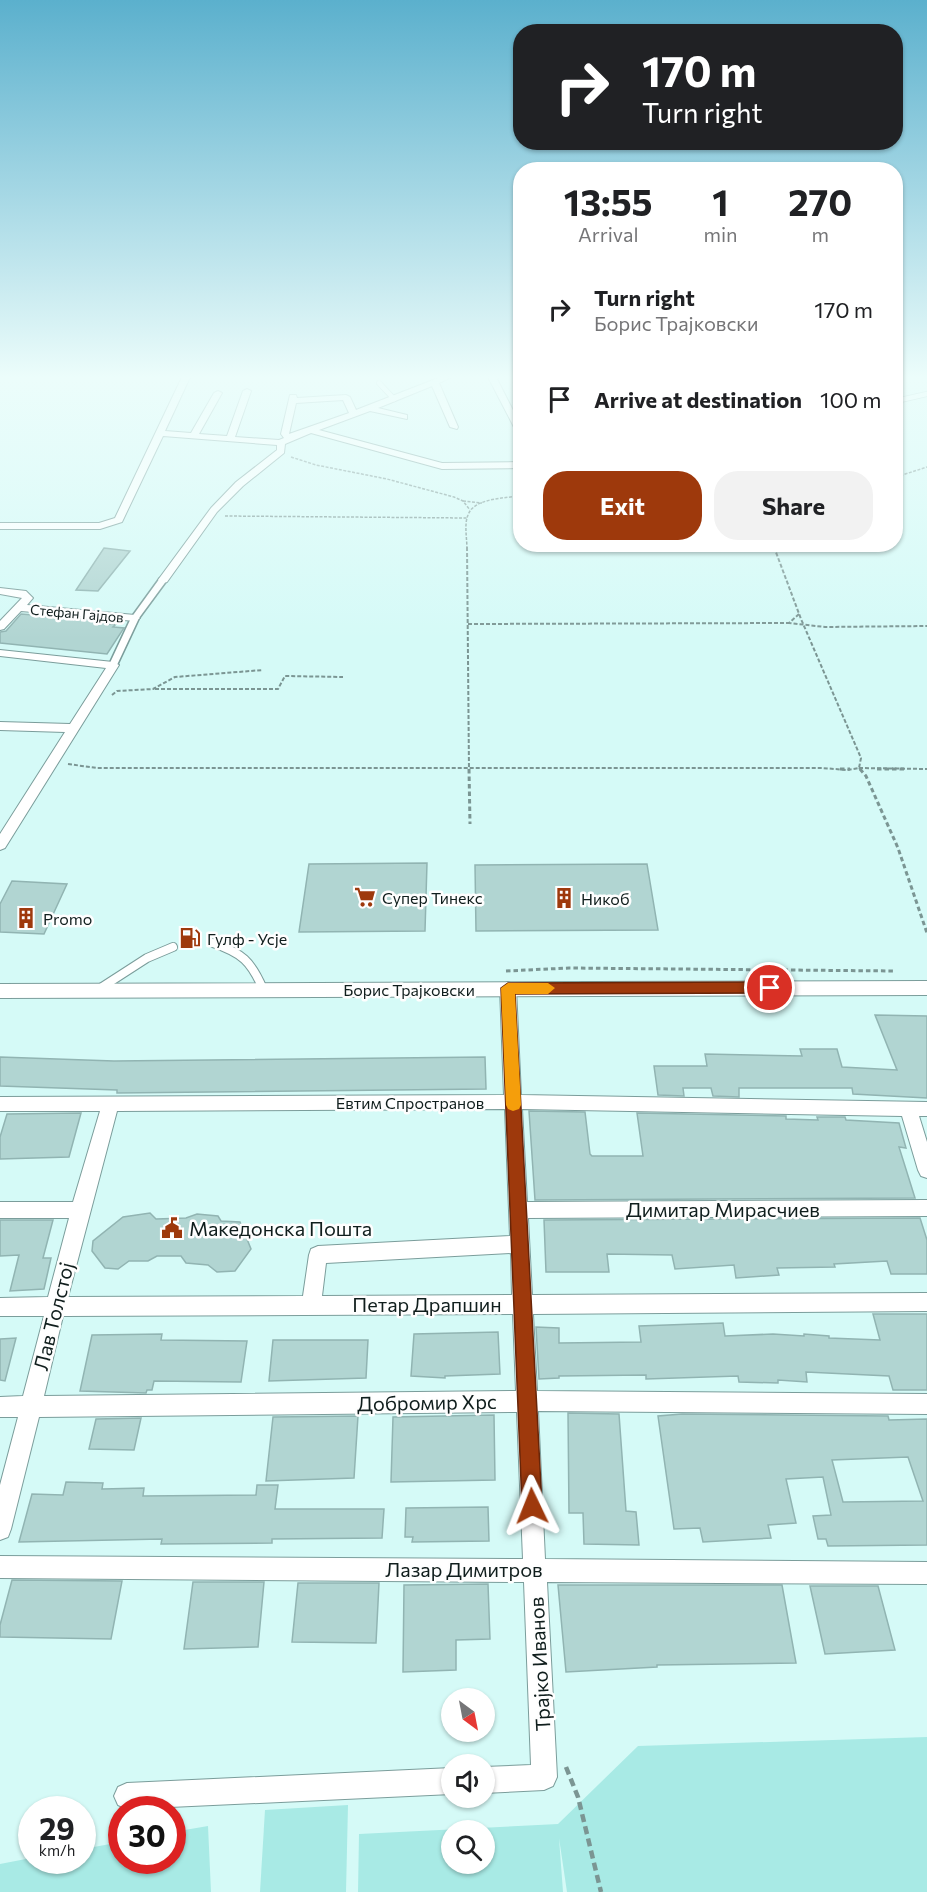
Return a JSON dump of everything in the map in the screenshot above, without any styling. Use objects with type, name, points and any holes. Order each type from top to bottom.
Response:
[{"type":"street","points":[[0,526],[100,526],[114,523],[122,517],[147,463]]},
{"type":"street","points":[[0,845],[113,665],[135,618],[211,514],[233,490],[266,463]]},
{"type":"street","points":[[432,463],[442,466],[513,465]]},
{"type":"street","name":"Стефан Гајдов","points":[[0,591],[28,598],[0,627]]},
{"type":"street","name":"Стефан Гајдов","points":[[19,608],[135,618]]},
{"type":"street","points":[[0,653],[113,665]]},
{"type":"street","points":[[0,726],[72,728]]},
{"type":"street","name":"Борис Трајковски","points":[[0,991],[263,989],[507,980],[927,988]]},
{"type":"street","name":"Трајко Иванов","points":[[495,1779],[544,1777],[507,980]]},
{"type":"street","name":"Евтим Спространов","points":[[0,1104],[513,1102],[927,1109]]},
{"type":"street","name":"Лав Толстој","points":[[0,1529],[80,1210],[110,1104]]},
{"type":"street","points":[[908,1109],[927,1170]]},
{"type":"street","name":"Димитар Мирасчиев","points":[[518,1210],[927,1208]]},
{"type":"street","points":[[0,1210],[80,1210]]},
{"type":"street","points":[[311,1305],[318,1255],[519,1244]]},
{"type":"street","name":"Петар Драпшин","points":[[0,1307],[927,1302]]},
{"type":"street","name":"Добромир Хрс","points":[[0,1407],[527,1401],[927,1404]]},
{"type":"street","name":"Лазар Димитров","points":[[0,1567],[927,1573]]},
{"type":"street","points":[[127,1796],[441,1782]]},
{"type":"lane","points":[[213,943],[242,955],[254,966],[263,989]]},
{"type":"lane","points":[[96,990],[147,958],[173,947]]},
{"type":"path","points":[[310,463],[387,479],[463,501],[484,503]]},
{"type":"path","points":[[903,475],[927,467]]},
{"type":"path","points":[[470,824],[467,518],[470,510],[484,503],[513,497]]},
{"type":"path","points":[[463,501],[470,510]]},
{"type":"path","points":[[211,514],[256,518],[467,518]]},
{"type":"path","points":[[776,552],[799,614],[861,758],[859,768]]},
{"type":"path","points":[[789,623],[799,614]]},
{"type":"path","points":[[468,624],[789,623],[882,628],[927,626]]},
{"type":"path","points":[[153,689],[175,676],[263,670]]},
{"type":"path","points":[[106,699],[117,691],[278,689],[285,676],[344,677]]},
{"type":"path","points":[[53,760],[74,766],[97,768],[927,769]]},
{"type":"path","points":[[859,768],[866,776],[898,848],[927,933]]},
{"type":"path","points":[[507,980],[569,968],[906,971]]},
{"type":"path","points":[[565,1764],[578,1797],[601,1892]]},
{"type":"shaded area","points":[[927,1737],[927,1892],[567,1892],[559,1838],[563,1892],[358,1892],[359,1834],[441,1830],[441,1874],[495,1874],[495,1827],[558,1824],[638,1746]]},
{"type":"shaded area","points":[[348,1805],[346,1892],[260,1892],[265,1810]]},
{"type":"shaded area","points":[[208,1826],[211,1892],[0,1892],[0,1864],[18,1861],[18,1874],[96,1874],[96,1847],[108,1844],[108,1874],[186,1874],[186,1830]]},
{"type":"building","points":[[104,548],[130,551],[98,591],[76,590]]},
{"type":"building","points":[[21,614],[111,621],[108,624],[116,624],[113,627],[124,628],[107,654],[0,643],[0,632],[6,631]]},
{"type":"building","name":"Супер Тинекс","points":[[427,863],[425,931],[299,932],[309,864]]},
{"type":"building","name":"Никоб","points":[[647,864],[658,930],[476,931],[475,865]]},
{"type":"building","name":"Promo","points":[[12,881],[67,884],[44,934],[0,932],[0,904]]},
{"type":"building","points":[[875,1015],[927,1016],[927,1098],[853,1094],[852,1088],[739,1088],[739,1097],[713,1096],[711,1088],[683,1088],[684,1096],[658,1095],[654,1066],[707,1066],[705,1054],[802,1056],[800,1049],[837,1049],[842,1067],[897,1070]]},
{"type":"building","points":[[0,1057],[114,1061],[485,1057],[486,1089],[117,1093],[117,1090],[0,1086]]},
{"type":"building","points":[[529,1111],[585,1112],[592,1156],[643,1156],[637,1113],[786,1116],[786,1119],[818,1120],[817,1117],[845,1117],[846,1120],[899,1123],[906,1148],[899,1147],[915,1198],[535,1200]]},
{"type":"building","points":[[81,1113],[69,1157],[0,1159],[0,1137],[7,1114]]},
{"type":"building","points":[[150,1213],[156,1219],[186,1218],[197,1214],[218,1216],[221,1221],[240,1222],[251,1249],[235,1271],[217,1272],[208,1265],[186,1263],[181,1256],[157,1256],[148,1261],[129,1261],[118,1269],[105,1268],[92,1251],[93,1241],[123,1217]]},
{"type":"building","points":[[920,1218],[927,1240],[927,1274],[891,1274],[887,1261],[834,1264],[835,1267],[777,1268],[779,1275],[736,1278],[734,1265],[675,1269],[672,1255],[607,1254],[609,1272],[546,1272],[544,1220]]},
{"type":"building","points":[[0,1220],[53,1220],[43,1258],[51,1258],[44,1289],[10,1291],[19,1255],[0,1256]]},
{"type":"building","points":[[873,1314],[927,1314],[927,1390],[893,1390],[889,1376],[806,1372],[807,1382],[778,1380],[778,1383],[739,1382],[738,1376],[646,1379],[646,1375],[559,1376],[559,1378],[539,1379],[536,1327],[559,1328],[559,1343],[641,1342],[639,1326],[723,1323],[725,1336],[773,1334],[804,1336],[804,1334],[829,1336],[829,1338],[880,1340]]},
{"type":"building","points":[[498,1332],[500,1374],[445,1376],[445,1378],[411,1376],[414,1334]]},
{"type":"building","points":[[162,1334],[161,1340],[247,1341],[241,1382],[154,1381],[152,1390],[147,1390],[146,1393],[80,1391],[92,1335]]},
{"type":"building","points":[[16,1338],[5,1381],[0,1380],[0,1339]]},
{"type":"building","points":[[273,1340],[368,1340],[366,1378],[269,1381]]},
{"type":"building","points":[[568,1413],[619,1414],[626,1511],[636,1512],[639,1545],[584,1544],[583,1513],[569,1513]]},
{"type":"building","points":[[682,1414],[888,1416],[889,1420],[927,1419],[927,1545],[828,1546],[826,1539],[818,1539],[813,1516],[831,1515],[823,1477],[786,1479],[796,1523],[768,1525],[771,1538],[703,1542],[700,1528],[674,1529],[658,1416]],"holes":[[[908,1457],[923,1501],[843,1502],[832,1460]]]},
{"type":"building","points":[[494,1415],[495,1480],[391,1482],[393,1417]]},
{"type":"building","points":[[358,1416],[354,1478],[266,1481],[273,1417]]},
{"type":"building","points":[[141,1418],[134,1450],[89,1449],[96,1419]]},
{"type":"building","points":[[66,1482],[103,1483],[102,1489],[144,1488],[143,1496],[256,1495],[257,1485],[278,1485],[275,1509],[384,1509],[382,1538],[272,1539],[272,1543],[161,1544],[162,1539],[19,1542],[32,1494],[63,1495]]},
{"type":"building","points":[[488,1507],[489,1541],[412,1542],[413,1537],[405,1537],[406,1508]]},
{"type":"building","points":[[12,1580],[122,1581],[111,1639],[0,1637],[0,1625]]},
{"type":"building","points":[[193,1582],[264,1582],[258,1647],[184,1649]]},
{"type":"building","points":[[298,1583],[379,1583],[376,1643],[292,1642]]},
{"type":"building","points":[[488,1584],[490,1639],[456,1640],[456,1670],[403,1672],[404,1585]]},
{"type":"building","points":[[558,1585],[782,1585],[796,1663],[657,1665],[657,1667],[566,1672]]},
{"type":"building","points":[[810,1586],[878,1586],[895,1650],[825,1654]]},
{"type":"slow traffic","points":[[513,1105],[508,988],[548,988]]},
{"type":"place","name":"Супер Тинекс","points":[[365,897]]},
{"type":"place","name":"Никоб","points":[[564,898]]},
{"type":"place","name":"Promo","points":[[26,918]]},
{"type":"place","name":"Гулф - Усје","points":[[190,938]]},
{"type":"place","name":"Македонска Пошта","points":[[172,1228]]},
{"type":"route","points":[[532,1506],[508,988],[770,988]]}]
